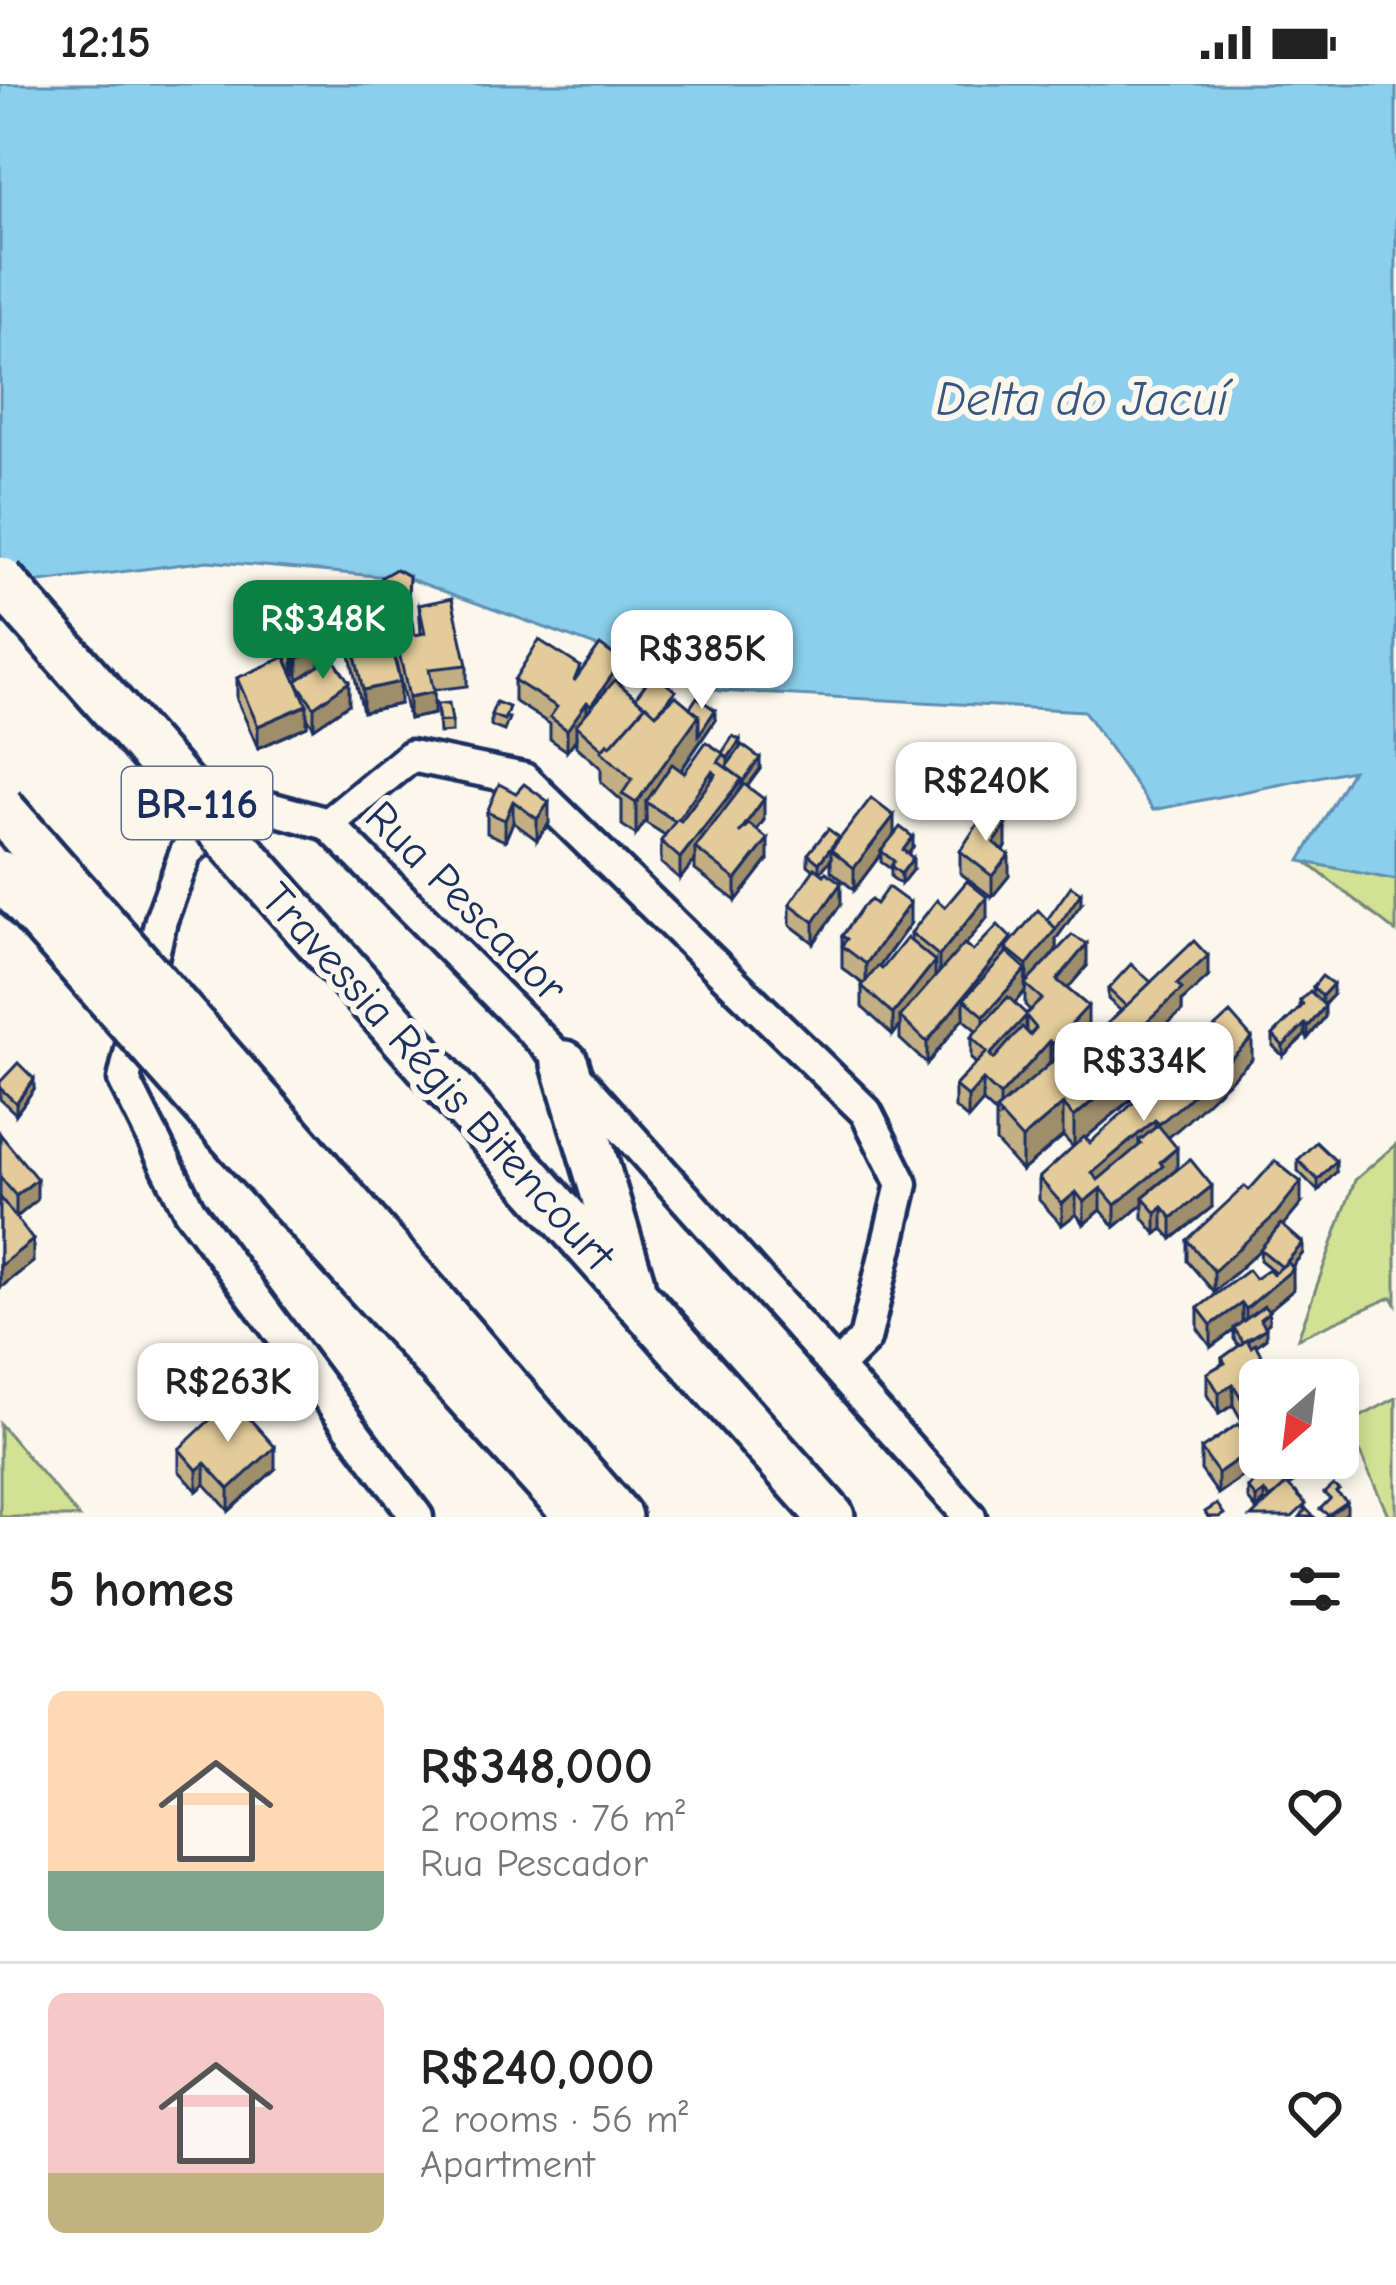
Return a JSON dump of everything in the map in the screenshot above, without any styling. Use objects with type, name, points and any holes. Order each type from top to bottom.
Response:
[{"type":"highway","name":"Travessia Régis Bitencourt","points":[[0,580],[830,1517]]},
{"type":"highway","points":[[0,808],[272,1149],[583,1499],[618,1517]]},
{"type":"highway","points":[[0,874],[272,1149]]},
{"type":"highway","points":[[565,1064],[635,1298]]},
{"type":"street","points":[[328,824],[411,757],[524,779],[866,1112],[902,1184],[865,1339],[837,1367]]},
{"type":"street","name":"Rua Pescador","points":[[417,1517],[189,1210],[124,1080],[161,920],[186,852],[244,801],[328,824],[565,1064],[970,1517]]},
{"type":"street","points":[[583,1499],[634,1517]]},
{"type":"green space","points":[[1306,862],[1396,880],[1396,932]]},
{"type":"green space","points":[[1396,1144],[1396,1304],[1392,1297],[1298,1338],[1355,1180]]},
{"type":"green space","points":[[1396,1398],[1396,1517],[1389,1517],[1359,1451],[1359,1418]]},
{"type":"green space","points":[[0,1424],[79,1517],[0,1517]]},
{"type":"water","name":"Delta do Jacuí","points":[[0,84],[1396,84],[1396,880],[1300,861],[1352,770],[1153,810],[1084,711],[720,691],[410,579],[208,561],[0,587]]},
{"type":"building","points":[[396,569],[409,576],[408,591],[397,598],[384,592],[382,577]]},
{"type":"building","points":[[452,598],[467,665],[429,669],[434,692],[409,697],[393,626],[412,622],[415,635],[425,633],[419,605]]},
{"type":"building","points":[[381,605],[400,682],[363,690],[345,613]]},
{"type":"building","points":[[302,606],[319,650],[298,658],[278,615]]},
{"type":"building","points":[[539,640],[580,666],[574,681],[600,645],[622,661],[567,730],[550,717],[557,707],[514,680]]},
{"type":"building","points":[[285,657],[307,705],[258,726],[237,678]]},
{"type":"building","points":[[332,657],[349,682],[314,707],[296,681]]},
{"type":"building","points":[[653,674],[676,691],[656,714],[635,698]]},
{"type":"building","points":[[615,680],[645,706],[603,749],[576,725]]},
{"type":"building","points":[[676,696],[699,715],[636,803],[622,794],[632,779],[601,751],[646,705],[656,714]]},
{"type":"building","points":[[697,697],[715,710],[699,735],[699,715],[690,708]]},
{"type":"building","points":[[496,702],[509,707],[504,720],[491,715]]},
{"type":"building","points":[[449,703],[452,721],[439,722],[437,704]]},
{"type":"building","points":[[733,736],[740,740],[728,758],[722,753]]},
{"type":"building","points":[[706,742],[724,754],[718,762],[742,779],[680,858],[661,841],[675,821],[646,802],[672,764],[684,773]],"holes":[[[712,771],[716,774],[681,821],[678,819]]]},
{"type":"building","points":[[742,745],[760,758],[742,783],[726,767]]},
{"type":"building","points":[[499,784],[516,793],[524,784],[549,802],[537,819],[513,801],[505,820],[487,812]]},
{"type":"building","points":[[744,784],[764,799],[739,833],[749,824],[768,839],[736,880],[695,848]]},
{"type":"building","points":[[871,798],[894,816],[854,868],[831,850]]},
{"type":"building","points":[[987,810],[1006,825],[994,843],[1009,855],[992,876],[960,851]]},
{"type":"building","points":[[900,827],[913,837],[903,850],[913,858],[901,874],[881,851]]},
{"type":"building","points":[[828,829],[839,837],[819,863],[808,854]]},
{"type":"building","points":[[815,868],[841,883],[814,922],[790,904]]},
{"type":"building","points":[[967,881],[987,897],[939,956],[911,933],[937,900],[945,907]]},
{"type":"building","points":[[1071,886],[1081,893],[1056,929],[1047,920]]},
{"type":"building","points":[[888,887],[910,903],[866,964],[842,946],[847,939],[842,936],[862,907],[871,900],[876,904]]},
{"type":"building","points":[[1038,910],[1056,929],[1027,965],[1006,948]]},
{"type":"building","points":[[998,925],[1011,938],[927,1042],[900,1017],[964,944],[973,951]]},
{"type":"building","points":[[1072,935],[1087,944],[1057,980],[1088,1006],[1000,1096],[983,1080],[968,1097],[955,1086],[987,1052],[971,1037],[1008,997],[1026,1014],[1042,999],[1025,984]],"holes":[[[1026,1016],[1036,1028],[1030,1035],[1022,1027],[994,1059],[990,1055]]]},
{"type":"building","points":[[907,938],[935,961],[893,1014],[862,986]]},
{"type":"building","points":[[1194,941],[1208,956],[1177,984],[1182,989],[1143,1025],[1148,1031],[1141,1037],[1156,1054],[1130,1079],[1124,1062],[1133,1053],[1107,1024]]},
{"type":"building","points":[[1007,952],[1026,969],[984,1016],[964,999]]},
{"type":"building","points":[[1131,964],[1151,982],[1126,1006],[1108,989]]},
{"type":"building","points":[[1322,976],[1333,984],[1322,996],[1313,987]]},
{"type":"building","points":[[1310,991],[1325,1006],[1283,1046],[1273,1035],[1303,1005],[1300,1001]]},
{"type":"building","points":[[1230,1013],[1252,1038],[1182,1105],[1159,1124],[1155,1120],[1092,1173],[1098,1180],[1158,1125],[1177,1148],[1160,1162],[1163,1166],[1115,1205],[1101,1188],[1084,1202],[1076,1192],[1062,1204],[1039,1178],[1084,1137],[1090,1143]]},
{"type":"building","points":[[1093,1027],[1130,1069],[1074,1117],[1063,1104],[1022,1139],[996,1110]]},
{"type":"building","points":[[18,1063],[34,1079],[16,1103],[0,1088],[0,1082]]},
{"type":"building","points":[[0,1134],[37,1179],[16,1196],[0,1177]]},
{"type":"building","points":[[1316,1142],[1336,1161],[1318,1180],[1298,1160]]},
{"type":"building","points":[[1190,1159],[1212,1186],[1172,1218],[1163,1207],[1156,1213],[1143,1197]]},
{"type":"building","points":[[1275,1161],[1301,1182],[1275,1215],[1214,1271],[1187,1240],[1245,1186],[1249,1190]]},
{"type":"building","points":[[0,1197],[33,1240],[0,1266]]},
{"type":"building","points":[[1281,1224],[1303,1243],[1282,1267],[1260,1249]]},
{"type":"building","points":[[1288,1262],[1293,1269],[1246,1309],[1242,1303],[1211,1325],[1198,1308],[1248,1270],[1255,1279],[1269,1269],[1273,1274]]},
{"type":"building","points":[[1264,1306],[1269,1312],[1260,1319],[1266,1328],[1243,1342],[1234,1328]]},
{"type":"building","points":[[1247,1340],[1264,1359],[1239,1359],[1239,1394],[1233,1384],[1219,1393],[1207,1373],[1225,1363],[1222,1358]]},
{"type":"building","points":[[232,1399],[275,1447],[229,1489],[205,1463],[197,1470],[179,1449]]},
{"type":"building","points":[[1239,1426],[1239,1458],[1218,1473],[1201,1449]]},
{"type":"building","points":[[1257,1479],[1296,1481],[1270,1499],[1264,1492],[1256,1498],[1248,1488]]},
{"type":"building","points":[[1287,1484],[1306,1504],[1292,1517],[1251,1517]]},
{"type":"building","points":[[1333,1485],[1347,1502],[1328,1515],[1320,1509],[1330,1499],[1324,1493]]},
{"type":"building","points":[[1217,1504],[1224,1514],[1208,1517],[1205,1512]]}]
